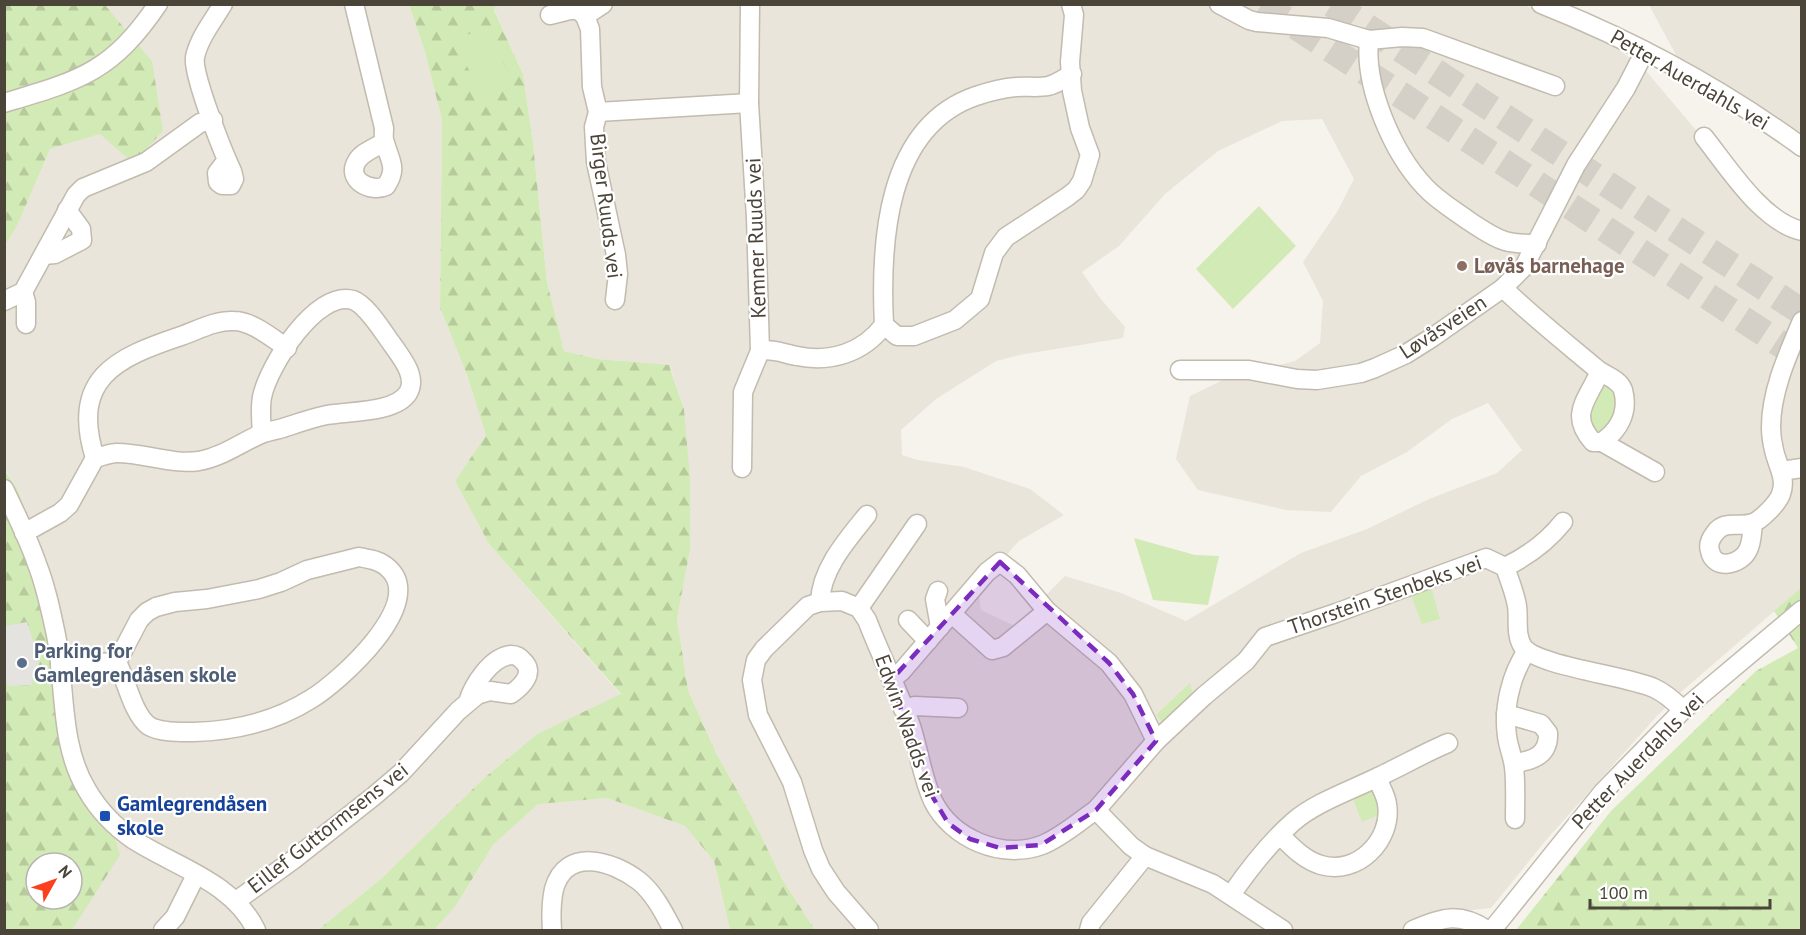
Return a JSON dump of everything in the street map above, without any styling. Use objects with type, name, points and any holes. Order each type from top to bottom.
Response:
[{"type":"street","points":[[4,103],[74,80],[98,69],[131,41],[158,4]]},
{"type":"street","points":[[223,4],[204,35],[195,59],[199,84],[226,159]]},
{"type":"street","points":[[354,4],[384,128],[384,142]]},
{"type":"street","points":[[550,15],[578,10],[585,16],[603,4]]},
{"type":"street","name":"Kemner Ruuds vei","points":[[742,468],[743,392],[760,351],[756,218],[749,103],[750,4]]},
{"type":"street","points":[[884,325],[897,336],[914,336],[943,326],[961,316],[980,299],[994,254],[1006,237],[1076,190],[1082,181],[1090,155],[1080,128],[1072,91],[1070,62],[1074,23],[1071,4]]},
{"type":"street","points":[[1219,4],[1249,20],[1328,28],[1369,40],[1423,38],[1555,86]]},
{"type":"street","name":"Petter Auerdahls vei","points":[[1541,4],[1563,9],[1645,51],[1722,94],[1802,147]]},
{"type":"street","name":"Birger Ruuds vei","points":[[585,16],[590,29],[592,87],[598,112],[594,127],[596,162],[616,255],[618,274],[615,300]]},
{"type":"street","points":[[1369,40],[1368,70],[1374,94],[1392,135],[1416,177],[1436,198],[1483,230],[1508,242],[1537,244]]},
{"type":"street","name":"Løvåsveien","points":[[1179,370],[1249,370],[1297,379],[1317,380],[1362,372],[1406,354],[1433,337],[1503,288],[1518,274],[1537,244],[1576,165],[1626,88],[1645,51]]},
{"type":"street","points":[[760,351],[768,349],[803,357],[830,358],[842,355],[863,344],[884,325],[884,259],[891,206],[899,176],[909,152],[924,131],[946,111],[974,96],[1016,87],[1048,86],[1072,74]]},
{"type":"street","name":"Birger Ruuds vei","points":[[598,112],[749,103]]},
{"type":"street","points":[[4,301],[23,292],[67,210],[83,188],[146,162],[200,123],[213,120]]},
{"type":"street","points":[[1704,137],[1769,213],[1786,226],[1802,231]]},
{"type":"street","points":[[44,255],[55,254],[82,240],[81,229],[67,210]]},
{"type":"street","points":[[1503,288],[1526,311],[1600,371],[1618,382],[1623,390],[1624,411],[1620,426],[1602,442]]},
{"type":"street","points":[[23,292],[26,302],[26,324]]},
{"type":"street","points":[[95,458],[116,453],[182,462],[198,461],[212,458],[262,433],[312,418],[394,405],[403,399],[411,386],[410,375],[403,360],[376,323],[354,300],[329,303],[315,312],[302,326],[274,368],[262,396],[262,433]]},
{"type":"street","points":[[24,533],[60,513],[69,505],[95,458],[87,420],[89,403],[95,388],[116,363],[166,341],[220,322],[237,320],[287,348]]},
{"type":"street","points":[[1754,523],[1773,507],[1783,487],[1772,440],[1773,410],[1779,384],[1802,321]]},
{"type":"street","points":[[1600,371],[1580,412],[1581,423],[1586,435],[1593,442],[1602,442],[1655,472]]},
{"type":"street","points":[[1781,471],[1802,468]]},
{"type":"street","points":[[4,489],[38,564],[47,594],[60,665],[68,741],[76,767],[87,790],[117,826],[132,839],[230,895],[256,930]]},
{"type":"street","points":[[820,602],[821,586],[830,567],[867,515]]},
{"type":"street","name":"Thorstein Stenbeks vei","points":[[1505,567],[1525,557],[1553,535],[1563,522]]},
{"type":"street","points":[[869,930],[836,892],[821,869],[792,782],[758,715],[752,680],[756,660],[795,617],[808,606],[820,602],[850,604],[917,524]]},
{"type":"street","points":[[359,557],[378,561],[389,568],[396,579],[397,602],[367,651],[328,688],[310,700],[264,721],[225,731],[162,730],[149,726],[136,708],[117,662],[139,620],[156,607],[260,590],[307,570],[359,557]]},
{"type":"street","name":"Thorstein Stenbeks vei","points":[[1264,637],[1486,558],[1505,567],[1517,607],[1518,633],[1527,651]]},
{"type":"street","points":[[891,680],[902,671],[987,572],[1000,562],[1017,575],[1047,611],[1109,663],[1133,694],[1156,741]]},
{"type":"street","points":[[934,634],[935,599],[938,591]]},
{"type":"street","name":"Edwin Wadds vei","points":[[850,604],[867,620],[911,727],[933,800],[948,823],[970,839],[1000,848],[1031,848],[1056,838],[1096,810],[1156,741],[1204,696],[1239,668],[1264,637]]},
{"type":"street","name":"Petter Auerdahls vei","points":[[1492,930],[1603,792],[1683,710],[1802,610]]},
{"type":"street","points":[[952,614],[992,650],[1003,647],[1047,611]]},
{"type":"street","points":[[908,620],[934,634]]},
{"type":"street","points":[[1515,819],[1514,763],[1507,735],[1506,714],[1519,662],[1527,651],[1567,665],[1653,687],[1671,698],[1683,710]]},
{"type":"street","points":[[60,665],[117,662]]},
{"type":"street","name":"Eillef Guttormsens vei","points":[[236,901],[375,796],[409,765],[468,702]]},
{"type":"street","points":[[903,709],[915,706],[958,708]]},
{"type":"street","points":[[1506,714],[1541,724],[1548,733],[1546,747],[1540,756],[1532,761],[1514,763]]},
{"type":"street","points":[[1230,895],[1246,872],[1294,820],[1356,786],[1377,778],[1448,742]]},
{"type":"street","points":[[1280,835],[1298,854],[1321,866],[1355,863],[1370,853],[1381,841],[1386,825],[1387,804],[1377,778]]},
{"type":"street","points":[[1096,810],[1131,846],[1145,856],[1213,884],[1283,930]]},
{"type":"street","points":[[1089,930],[1090,923],[1145,856]]},
{"type":"street","points":[[552,930],[551,909],[555,887],[561,874],[583,860],[612,865],[640,882],[674,930]]},
{"type":"street","points":[[163,930],[175,917],[196,875]]},
{"type":"street","points":[[1413,930],[1449,917],[1464,920],[1487,930]]},
{"type":"highlighted area","points":[[1000,562],[1109,663],[1133,694],[1156,741],[1096,810],[1041,845],[1000,848],[970,839],[948,823],[928,789],[891,680]]},
{"type":"shaded area","points":[[496,4],[1520,4],[1593,29],[1646,71],[1760,210],[1801,230],[1801,588],[1680,693],[1656,717],[1547,839],[1491,908],[1436,914],[1424,930],[815,930],[782,879],[751,815],[716,753],[688,690],[677,619],[690,550],[684,409],[670,366],[598,359],[564,351],[547,282],[533,143],[523,74],[494,9]],"holes":[[[1322,119],[1354,179],[1337,212],[1303,262],[1323,301],[1320,343],[1295,361],[1227,378],[1190,396],[1176,459],[1198,490],[1286,510],[1331,512],[1361,476],[1407,452],[1452,419],[1488,403],[1522,450],[1497,473],[1429,499],[1367,529],[1301,553],[1186,621],[1121,593],[1065,576],[1015,626],[981,610],[978,587],[1019,541],[1064,515],[1030,489],[964,467],[918,460],[902,455],[901,430],[936,399],[996,361],[1019,355],[1123,338],[1125,327],[1100,298],[1082,272],[1119,246],[1165,194],[1218,151],[1282,121]]]},
{"type":"shaded area","points":[[105,5],[409,5],[425,52],[442,120],[440,308],[467,375],[486,435],[455,481],[489,544],[621,695],[537,734],[483,779],[382,878],[318,930],[72,930],[84,911],[82,764],[18,490],[5,469],[4,245],[17,226],[50,149],[100,134],[152,61]]},
{"type":"shaded area","points":[[1649,5],[1801,5],[1801,154],[1682,66]]},
{"type":"shaded area","name":"Parking for Gamlegrendåsen skole","points":[[27,622],[37,652],[40,678],[31,680],[32,685],[8,686],[5,674],[5,626]]},
{"type":"shaded area","points":[[607,798],[685,826],[714,861],[730,930],[434,930],[455,907],[493,845],[538,803]]},
{"type":"green space","points":[[5,5],[105,5],[152,61],[163,131],[133,163],[100,134],[50,149],[17,226],[5,245]]},
{"type":"green space","points":[[409,5],[496,5],[494,10],[523,74],[533,143],[547,282],[564,351],[598,359],[669,365],[684,409],[690,479],[690,550],[677,619],[688,690],[716,753],[751,815],[782,879],[815,930],[730,930],[714,861],[685,826],[607,798],[538,804],[493,845],[455,907],[434,930],[318,930],[382,878],[483,779],[537,734],[621,694],[489,544],[455,481],[486,435],[467,375],[440,308],[442,120],[425,52]]},
{"type":"green space","points":[[482,27],[514,81],[485,97],[453,43]]},
{"type":"green space","points":[[1259,206],[1296,246],[1233,309],[1196,269]]},
{"type":"green space","points":[[1606,382],[1616,395],[1618,406],[1605,430],[1593,432],[1586,427],[1588,407],[1592,396]]},
{"type":"green space","points":[[4,469],[18,490],[38,557],[82,764],[112,828],[120,855],[72,930],[5,930]]},
{"type":"green space","points":[[1134,538],[1195,555],[1219,556],[1208,605],[1153,600]]},
{"type":"green space","points":[[1430,583],[1440,619],[1422,624],[1409,590]]},
{"type":"green space","points":[[1801,588],[1801,930],[1516,930],[1611,811],[1756,671],[1798,648],[1774,611]]},
{"type":"green space","points":[[1190,683],[1193,695],[1162,722],[1156,715]]},
{"type":"green space","points":[[1373,788],[1381,814],[1362,822],[1352,796]]},
{"type":"tunnel","points":[[1262,4],[1802,358]]},
{"type":"tunnel","points":[[1332,4],[1802,312]]},
{"type":"place","name":"Løvås barnehage","points":[[1462,266]]},
{"type":"place","name":"Parking for Gamlegrendåsen skole","points":[[22,663]]},
{"type":"place","name":"Gamlegrendåsen skole","points":[[105,816]]}]
